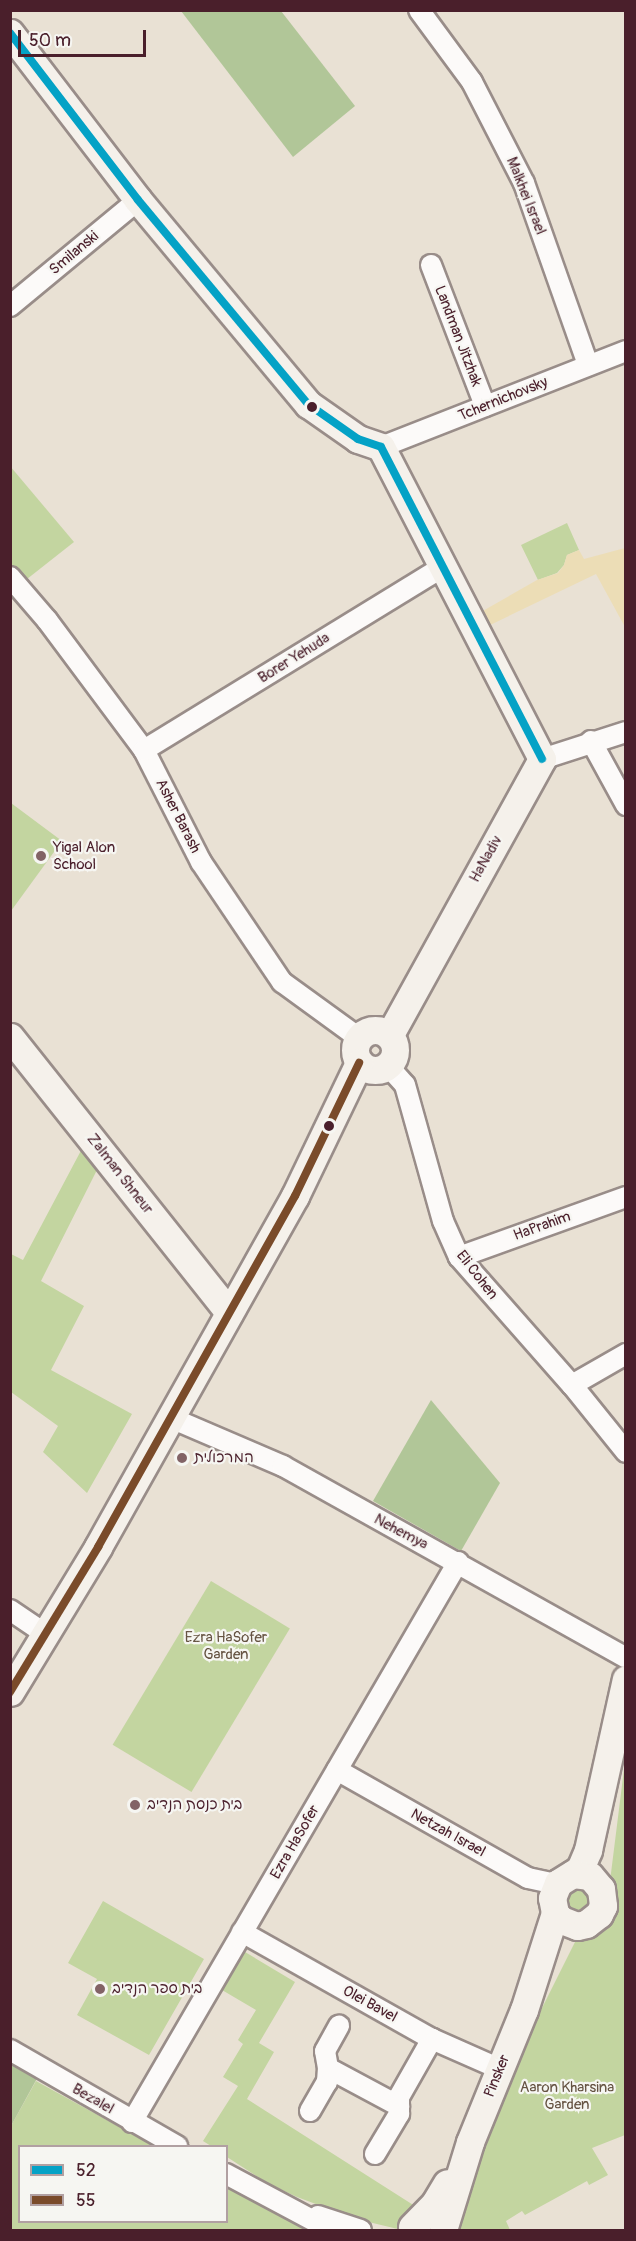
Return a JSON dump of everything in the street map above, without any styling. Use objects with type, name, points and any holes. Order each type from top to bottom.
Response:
[{"type":"street","name":"Malkhei Israel","points":[[419,10],[472,82],[524,183],[588,364]]},
{"type":"street","points":[[10,33],[138,200],[308,404],[358,439],[381,447],[542,759],[591,741],[626,732]]},
{"type":"street","name":"Smilanski","points":[[10,306],[138,200]]},
{"type":"street","name":"Landman Jitzhak","points":[[431,265],[485,406]]},
{"type":"street","name":"Tchernichovsky","points":[[381,447],[626,351]]},
{"type":"street","name":"Borer Yehuda","points":[[144,750],[443,567]]},
{"type":"street","name":"Asher Barash","points":[[10,577],[47,620],[144,750],[201,862],[282,982],[359,1051]]},
{"type":"street","points":[[591,741],[626,805]]},
{"type":"street","name":"HaNadiv","points":[[389,1036],[542,759]]},
{"type":"street","points":[[10,1692],[98,1547],[296,1196],[359,1051],[373,1030],[389,1036],[395,1051],[388,1066],[373,1070],[359,1051]]},
{"type":"street","name":"Zalman Shneur","points":[[10,1037],[229,1312]]},
{"type":"street","name":"Eli Cohen","points":[[388,1066],[405,1085],[443,1221],[459,1257],[572,1385],[626,1452]]},
{"type":"street","name":"HaPrahim","points":[[459,1257],[626,1197]]},
{"type":"street","points":[[572,1385],[626,1354]]},
{"type":"street","name":"Nehemya","points":[[171,1418],[283,1466],[626,1658]]},
{"type":"street","name":"Ezra HaSofer","points":[[132,2122],[458,1562]]},
{"type":"street","points":[[10,1610],[44,1633]]},
{"type":"street","points":[[602,1792],[601,1889],[603,1906],[599,1914],[586,1924],[566,1919],[552,1898],[553,1890],[568,1876],[580,1869],[586,1856],[626,1679]]},
{"type":"street","name":"Netzah Israel","points":[[337,1770],[528,1878],[552,1883],[568,1876]]},
{"type":"street","points":[[568,1876],[590,1876],[601,1889]]},
{"type":"street","name":"Pinsker","points":[[443,2230],[470,2142],[566,1919]]},
{"type":"street","name":"Olei Bavel","points":[[242,1932],[432,2039],[500,2069]]},
{"type":"street","points":[[310,2111],[327,2082],[328,2068],[325,2051],[339,2026]]},
{"type":"street","points":[[375,2154],[399,2114],[399,2097],[432,2039]]},
{"type":"street","name":"Bezalel","points":[[10,2050],[175,2145]]},
{"type":"street","points":[[328,2068],[399,2106]]},
{"type":"street","name":"Pinsker","points":[[412,2230],[435,2203],[470,2142]]},
{"type":"street","points":[[228,2175],[331,2230]]},
{"type":"street","points":[[257,2191],[361,2230]]},
{"type":"green space","points":[[181,11],[281,11],[355,106],[293,157]]},
{"type":"green space","points":[[10,466],[74,542],[22,583],[11,569]]},
{"type":"green space","points":[[567,523],[579,550],[567,555],[564,565],[557,573],[538,580],[521,545]]},
{"type":"green space","points":[[11,803],[62,841],[11,911]]},
{"type":"green space","points":[[85,1143],[101,1162],[41,1281],[84,1306],[51,1370],[132,1414],[87,1493],[43,1452],[58,1426],[11,1392],[11,1254],[23,1260]]},
{"type":"green space","points":[[431,1400],[500,1483],[461,1551],[373,1501]]},
{"type":"green space","name":"Ezra HaSofer Garden","points":[[211,1581],[290,1628],[191,1792],[113,1745]]},
{"type":"green space","name":"Aaron Kharsina Garden","points":[[625,1761],[625,2135],[592,2148],[608,2175],[589,2185],[587,2181],[525,2215],[522,2211],[506,2221],[510,2230],[451,2230],[540,2012],[577,1938],[610,1881]]},
{"type":"green space","points":[[578,1879],[598,1901],[574,1920],[558,1894]]},
{"type":"green space","points":[[103,1901],[204,1959],[149,2055],[77,2015],[97,1979],[68,1963]]},
{"type":"green space","points":[[245,1952],[295,1982],[259,2043],[274,2052],[247,2099],[418,2208],[402,2230],[356,2219],[297,2197],[267,2183],[228,2158],[228,2145],[209,2145],[203,2141],[238,2086],[223,2077],[243,2044],[238,2040],[256,2010],[222,1990]]},
{"type":"green space","points":[[11,2056],[40,2073],[11,2126]]},
{"type":"green space","points":[[36,2081],[152,2145],[18,2145],[18,2223],[228,2223],[228,2187],[307,2230],[11,2230],[11,2126]]},
{"type":"sand","points":[[625,548],[625,627],[596,574],[488,626],[481,612],[537,580],[558,573],[567,555],[579,550],[584,559]]},
{"type":"transit line","name":"52","points":[[10,33],[138,200],[308,404],[358,439],[381,447],[542,759]]},
{"type":"transit line","name":"55","points":[[10,1692],[98,1547],[295,1196],[359,1063]]},
{"type":"place","name":"Yigal Alon School","points":[[41,856]]},
{"type":"place","name":"המרכולית","points":[[182,1458]]},
{"type":"place","name":"בית כנסת הנדיב","points":[[135,1805]]},
{"type":"place","name":"בית ספר הנדיב","points":[[100,1989]]}]
